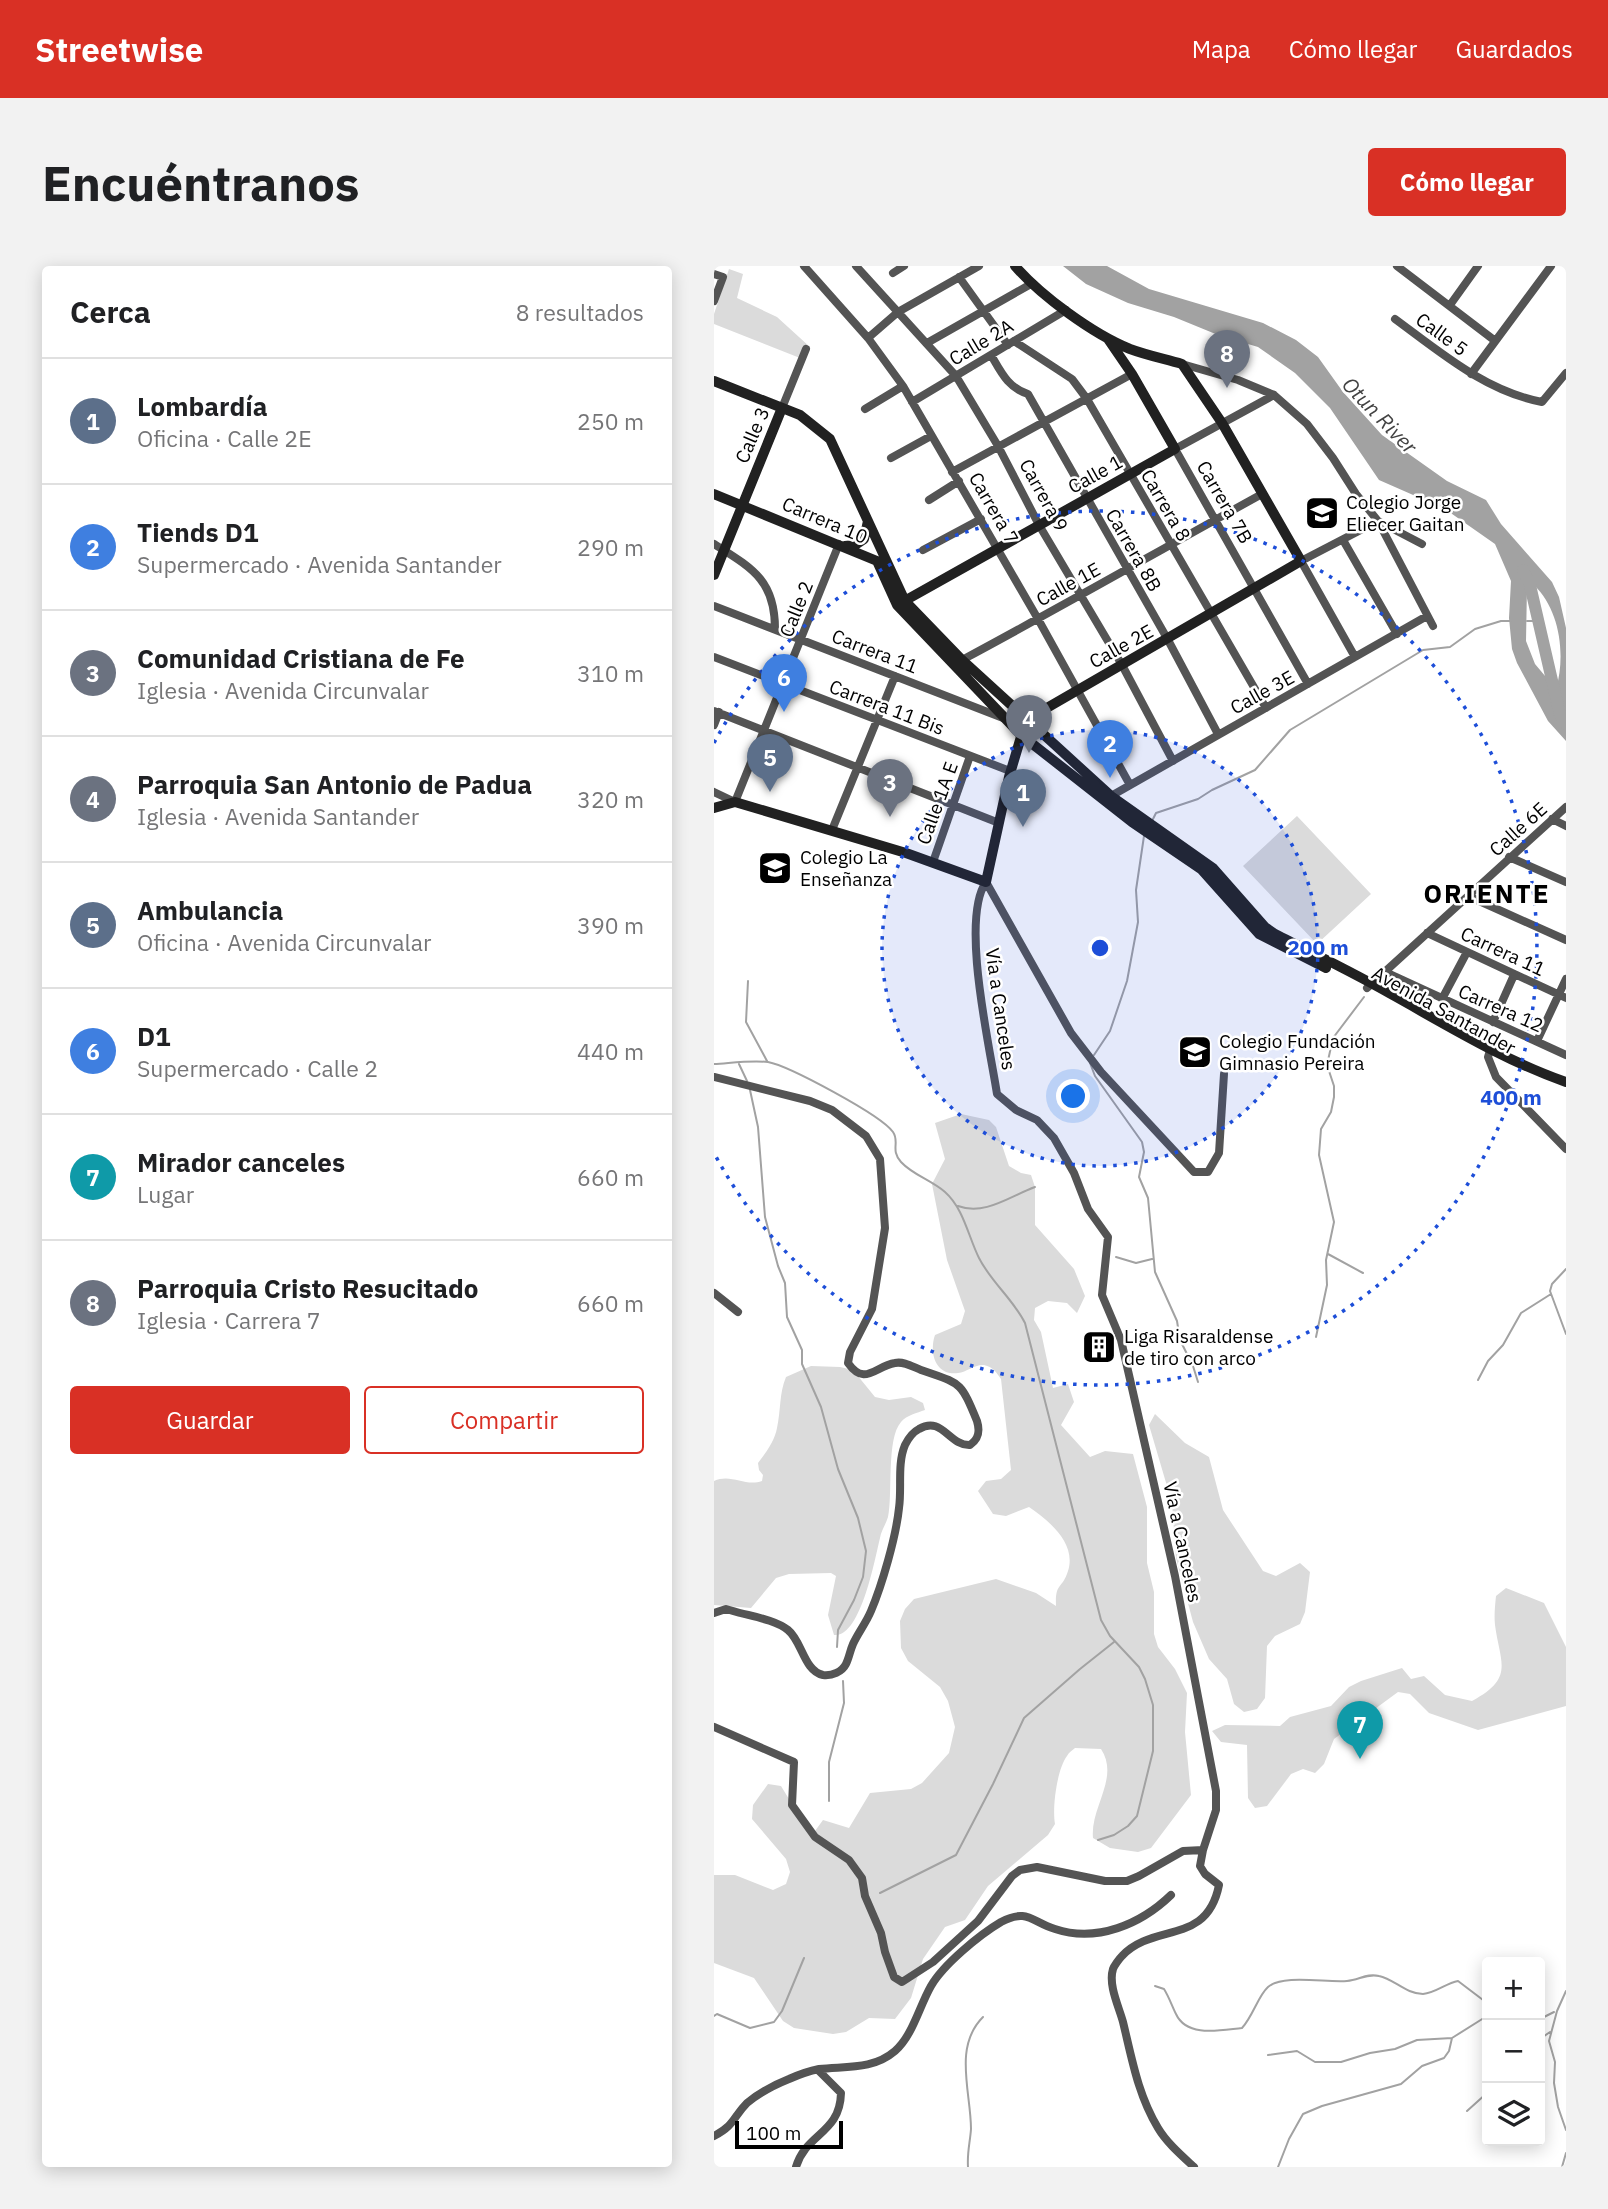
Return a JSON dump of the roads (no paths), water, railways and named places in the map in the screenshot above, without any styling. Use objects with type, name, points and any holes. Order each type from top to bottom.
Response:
[{"type":"main road","points":[[1015,266],[1031,284],[1108,339],[1132,349],[1182,363],[1222,423],[1301,561]]},
{"type":"main road","name":"Carrera 7B","points":[[1108,339],[1132,374],[1175,449]]},
{"type":"main road","points":[[714,381],[800,415],[830,439],[866,514],[901,603]]},
{"type":"main road","name":"Calle 3","points":[[714,575],[719,547],[741,505],[782,408]]},
{"type":"main road","name":"Calle 1","points":[[901,603],[1175,449]]},
{"type":"main road","name":"Carrera 10","points":[[714,494],[877,561],[901,603]]},
{"type":"main road","points":[[839,544],[849,546],[864,539],[868,527],[866,514]]},
{"type":"main road","name":"Calle 2E","points":[[1026,720],[1301,561]]},
{"type":"main road","name":"Avenida Santander","points":[[901,603],[1111,796],[1204,860],[1275,934],[1489,1053],[1566,1088]]},
{"type":"main road","name":"Avenida Santander","points":[[901,603],[1021,735],[1132,822],[1201,869],[1267,940],[1370,986]]},
{"type":"main road","points":[[714,808],[734,802],[933,862],[986,882],[1010,771],[1026,720]]},
{"type":"main road","name":"Avenida Santander","points":[[1489,1053],[1566,1082]]},
{"type":"street","name":"Carrera 7","points":[[804,266],[868,338],[903,386],[1078,689],[1130,785]]},
{"type":"street","name":"Carrera 9","points":[[856,266],[956,376],[998,446],[1039,525],[1082,594],[1173,761]]},
{"type":"street","points":[[893,273],[904,266]]},
{"type":"street","points":[[868,338],[898,312],[979,266]]},
{"type":"street","points":[[1397,266],[1494,340]]},
{"type":"street","points":[[1450,305],[1478,266]]},
{"type":"street","points":[[1471,374],[1552,266]]},
{"type":"street","points":[[714,274],[723,277],[714,301]]},
{"type":"street","points":[[959,277],[983,312],[1010,343]]},
{"type":"street","points":[[927,343],[1031,284]]},
{"type":"street","name":"Calle 2A","points":[[912,402],[1066,310]]},
{"type":"street","name":"Calle 5","points":[[1395,319],[1471,374],[1516,395],[1542,402],[1566,373]]},
{"type":"street","name":"Carrera 8","points":[[1010,343],[1072,379],[1087,399],[1266,708]]},
{"type":"street","name":"Calle 3","points":[[782,408],[806,349]]},
{"type":"street","name":"Carrera 8B","points":[[991,355],[1009,384],[1028,394],[1219,734]]},
{"type":"street","points":[[1182,363],[1238,380],[1274,395],[1307,424],[1356,495],[1378,521],[1433,626]]},
{"type":"street","points":[[952,472],[1132,374]]},
{"type":"street","points":[[865,409],[903,386]]},
{"type":"street","name":"Calle 1","points":[[1175,449],[1274,395]]},
{"type":"street","points":[[891,458],[931,436]]},
{"type":"street","name":"Carrera 7B","points":[[1175,449],[1308,684]]},
{"type":"street","points":[[929,500],[959,481]]},
{"type":"street","name":"Calle 1E","points":[[962,660],[1262,494]]},
{"type":"street","points":[[923,550],[981,519]]},
{"type":"street","points":[[1378,521],[1422,544]]},
{"type":"street","name":"Calle 2E","points":[[1301,561],[1378,521]]},
{"type":"street","points":[[1343,540],[1397,634]]},
{"type":"street","name":"Calle 2","points":[[734,802],[839,544]]},
{"type":"street","points":[[719,547],[736,556],[755,572],[766,587],[775,608],[775,629]]},
{"type":"street","points":[[1301,561],[1355,657]]},
{"type":"street","name":"Carrera 11","points":[[714,606],[1003,718],[1026,720]]},
{"type":"street","name":"Calle 3E","points":[[1111,796],[1427,616]]},
{"type":"street","name":"Carrera 11 Bis","points":[[714,657],[1010,771]]},
{"type":"street","points":[[832,830],[895,676]]},
{"type":"street","points":[[714,725],[716,711],[999,823]]},
{"type":"street","name":"Calle 1A E","points":[[933,862],[970,756]]},
{"type":"street","points":[[714,792],[734,802]]},
{"type":"street","name":"Calle 6E","points":[[1370,986],[1566,807]]},
{"type":"street","points":[[1552,819],[1566,826]]},
{"type":"street","points":[[1509,857],[1566,882]]},
{"type":"street","points":[[986,882],[1071,1032],[1101,1072],[1194,1172],[1208,1172],[1219,1153],[1224,1074]]},
{"type":"street","name":"Vía a Canceles","points":[[986,882],[979,892],[976,943],[997,1094],[1016,1110],[1037,1120],[1054,1138],[1074,1173],[1088,1209],[1108,1237],[1102,1295],[1121,1340],[1175,1576],[1216,1791],[1216,1810],[1203,1850]]},
{"type":"street","points":[[1468,896],[1566,940]]},
{"type":"street","name":"Carrera 11","points":[[1427,933],[1562,996]]},
{"type":"street","points":[[1442,999],[1467,952]]},
{"type":"street","name":"Carrera 12","points":[[1385,972],[1566,1055]]},
{"type":"street","points":[[1493,1022],[1514,975]]},
{"type":"street","points":[[1537,1041],[1562,996],[1566,979]]},
{"type":"street","points":[[1489,1053],[1496,1077],[1566,1149]]},
{"type":"street","points":[[714,1077],[810,1101],[832,1110],[872,1142],[880,1159],[886,1228],[872,1309],[850,1352],[848,1363],[853,1370],[862,1374],[873,1373],[894,1363],[905,1363],[953,1380],[964,1391],[979,1429],[978,1437],[970,1445],[958,1442],[935,1425],[926,1425],[907,1441],[902,1456],[899,1509],[877,1592],[846,1665],[835,1674],[824,1675],[816,1671],[808,1663],[796,1639],[782,1626],[726,1609],[714,1613]]},
{"type":"street","points":[[714,1293],[738,1312]]},
{"type":"street","points":[[714,1731],[744,1740],[794,1762],[792,1805],[815,1837],[849,1860],[862,1878],[865,1896],[881,1933],[894,1978],[902,1982],[933,1962],[978,1921],[1012,1876],[1020,1870],[1037,1867],[1105,1881],[1127,1881],[1182,1851],[1203,1850],[1200,1866],[1205,1874],[1219,1885],[1216,1904],[1205,1917],[1190,1926],[1138,1944],[1123,1955],[1113,1969],[1113,1985],[1144,2102],[1159,2130],[1194,2167]]},
{"type":"street","points":[[714,2136],[733,2123],[744,2106],[785,2081],[818,2070],[861,2067],[894,2052],[903,2042],[942,1971],[979,1938],[1001,1923],[1015,1916],[1032,1917],[1056,1930],[1098,1934],[1131,1923],[1153,1911],[1171,1895]]},
{"type":"street","points":[[933,1962],[942,1971]]},
{"type":"street","points":[[796,2167],[806,2147],[834,2121],[841,2107],[841,2093],[818,2070]]},
{"type":"waterway","name":"Otun River","points":[[1523,570],[1530,585],[1560,715],[1566,724]]},
{"type":"waterway","points":[[1153,819],[1156,813],[1198,799],[1255,770],[1290,730],[1423,650],[1450,647],[1475,629],[1501,621],[1511,621]]},
{"type":"waterway","points":[[1527,621],[1539,621]]},
{"type":"waterway","points":[[1094,1055],[1110,1031],[1127,981],[1138,922],[1136,890],[1144,836]]},
{"type":"waterway","points":[[748,981],[746,1022],[767,1061]]},
{"type":"waterway","points":[[1316,1337],[1327,1285],[1326,1260],[1334,1222],[1319,1155],[1321,1129],[1331,1112],[1334,1097],[1334,1086],[1327,1065],[1333,1038],[1364,997]]},
{"type":"waterway","points":[[714,1064],[761,1061],[779,1065],[834,1092],[885,1124],[895,1136],[896,1154],[901,1162],[940,1188],[957,1206],[984,1267],[1025,1323],[1101,1620],[1110,1636],[1139,1667],[1153,1705],[1153,1751],[1137,1816],[1114,1835],[1098,1840]]},
{"type":"waterway","points":[[1090,1063],[1095,1076],[1142,1142],[1144,1152],[1139,1177],[1148,1198],[1155,1272],[1177,1321],[1180,1340],[1198,1382]]},
{"type":"waterway","points":[[739,1064],[747,1081]]},
{"type":"waterway","points":[[750,1090],[758,1127],[765,1217],[785,1283],[787,1317],[802,1350],[802,1364],[821,1407],[838,1469],[858,1518],[866,1551],[863,1577],[838,1630],[837,1647]]},
{"type":"waterway","points":[[958,1206],[978,1209],[988,1207],[1035,1187]]},
{"type":"waterway","points":[[1328,1254],[1363,1273]]},
{"type":"waterway","points":[[1116,1257],[1136,1263],[1152,1259]]},
{"type":"waterway","points":[[1566,1269],[1552,1284],[1550,1291],[1566,1334]]},
{"type":"waterway","points":[[1478,1380],[1488,1361],[1503,1345],[1521,1313],[1551,1294]]},
{"type":"waterway","points":[[880,1893],[956,1855],[1024,1718],[1114,1642]]},
{"type":"waterway","points":[[829,1801],[829,1762],[844,1703],[843,1681]]},
{"type":"waterway","points":[[714,2016],[717,2014],[750,2028],[774,2022],[782,2011],[804,1958]]},
{"type":"waterway","points":[[1155,1986],[1164,1989],[1181,2022],[1188,2027],[1205,2031],[1242,2028],[1264,1991],[1275,1983],[1284,1981],[1347,1981],[1375,1975],[1411,1992],[1423,1994],[1458,1981],[1482,1999]]},
{"type":"waterway","points":[[1566,1991],[1549,2041],[1555,2062],[1554,2083],[1558,2107],[1566,2130]]},
{"type":"waterway","points":[[1545,2016],[1554,2012]]},
{"type":"waterway","points":[[968,2167],[971,2129],[966,2056],[968,2042],[983,2017]]},
{"type":"waterway","points":[[1268,2055],[1297,2051],[1315,2062],[1341,2062],[1395,2049],[1417,2040],[1452,2038],[1482,2019]]},
{"type":"waterway","points":[[1545,2036],[1550,2032]]},
{"type":"waterway","points":[[1278,2167],[1303,2114],[1401,2084],[1422,2066],[1444,2058],[1452,2038]]},
{"type":"waterway","points":[[1467,2111],[1482,2098]]},
{"type":"waterway","points":[[1562,2167],[1566,2153]]},
{"type":"place","name":"Parroquia Cristo Resucitado","points":[[1227,388]]},
{"type":"place","name":"Colegio Jorge Eliecer Gaitan","points":[[1322,513]]},
{"type":"place","name":"D1","points":[[784,712]]},
{"type":"place","name":"Parroquia San Antonio de Padua","points":[[1029,753]]},
{"type":"place","name":"Tiends D1","points":[[1110,778]]},
{"type":"place","name":"Ambulancia","points":[[770,792]]},
{"type":"place","name":"Comunidad Cristiana de Fe","points":[[890,817]]},
{"type":"place","name":"Lombardía","points":[[1023,827]]},
{"type":"place","name":"Colegio La Enseñanza","points":[[775,868]]},
{"type":"place","name":"Colegio Fundación Gimnasio Pereira","points":[[1195,1052]]},
{"type":"place","name":"Liga Risaraldense de tiro con arco","points":[[1099,1347]]},
{"type":"place","name":"Mirador canceles","points":[[1360,1759]]},
{"type":"district","name":"ORIENTE","points":[[1487,893]]}]
